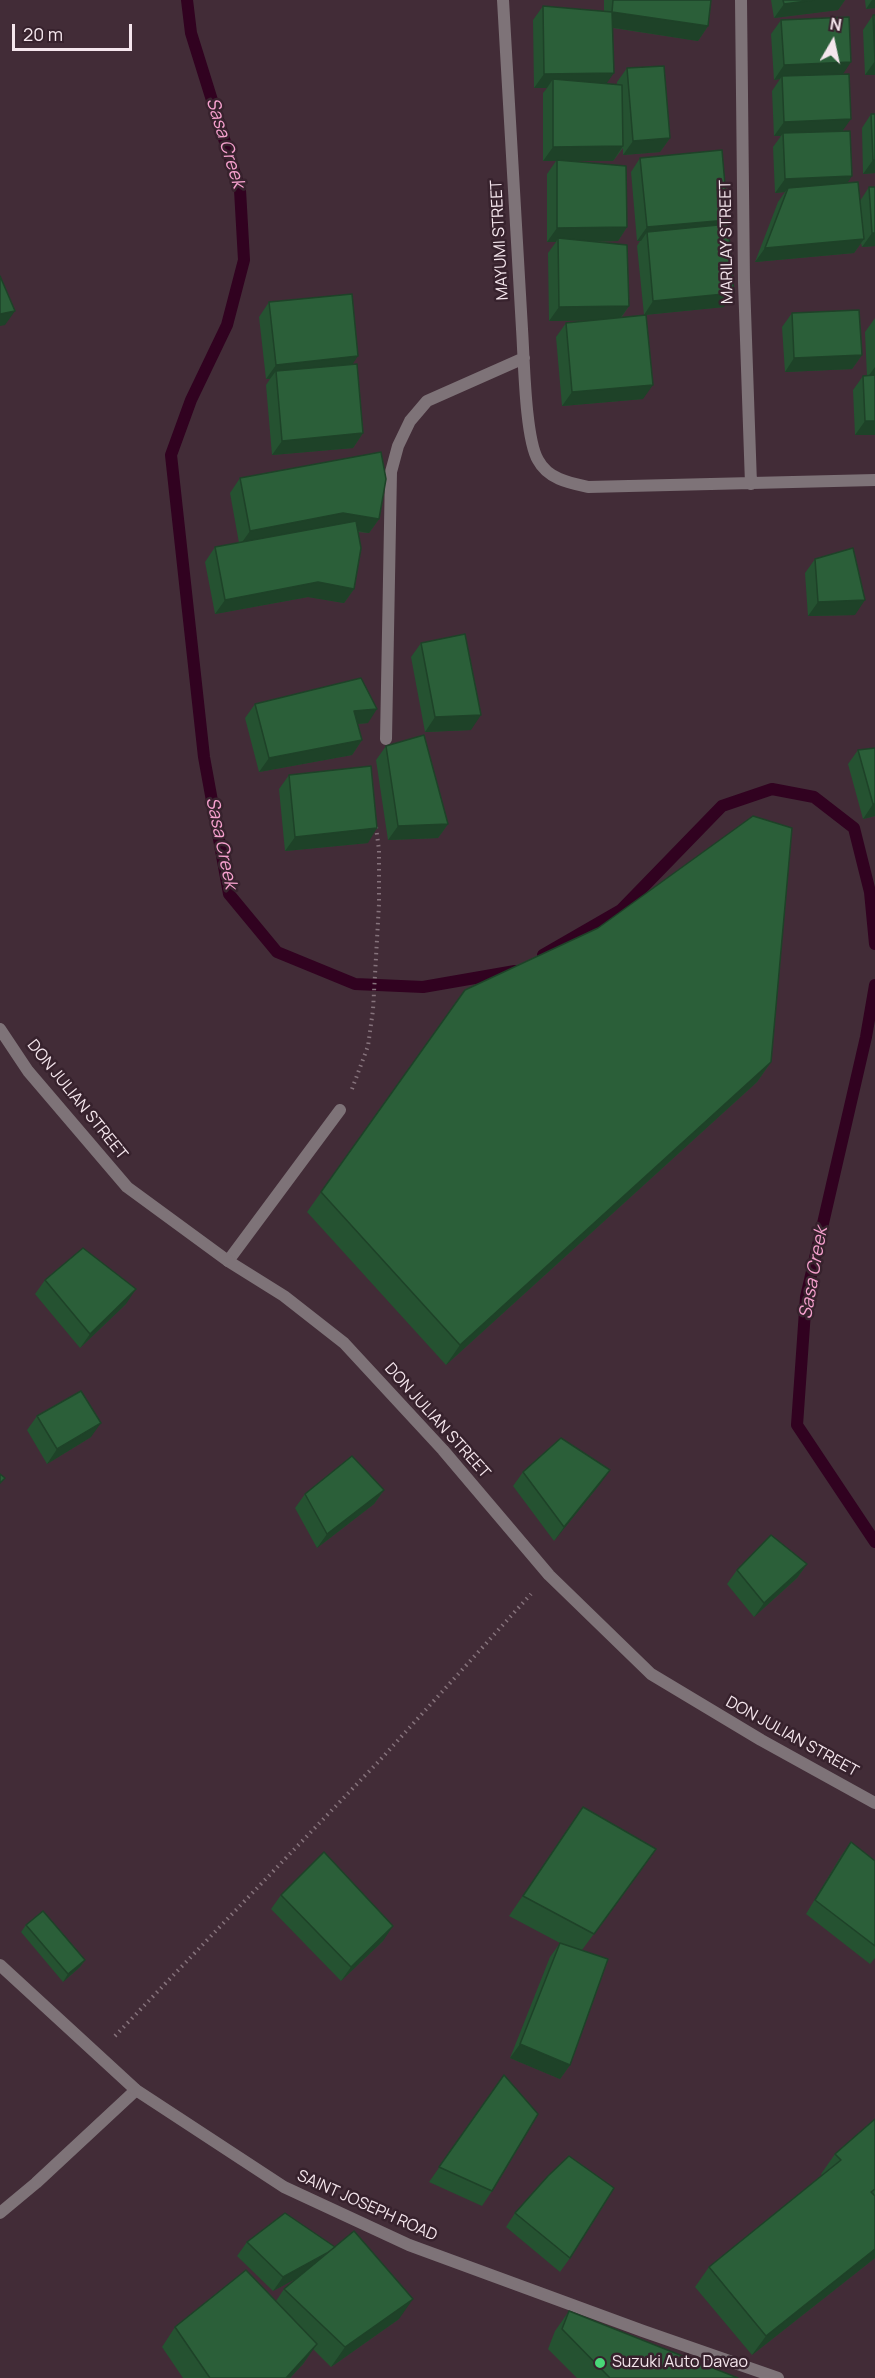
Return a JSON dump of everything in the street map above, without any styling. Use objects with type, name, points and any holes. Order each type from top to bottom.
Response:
[{"type":"street","name":"MAYUMI STREET","points":[[503,0],[524,358],[532,443],[538,460],[548,472],[565,482],[588,487],[752,484]]},
{"type":"street","name":"MARILAY STREET","points":[[741,0],[744,282],[752,484]]},
{"type":"street","points":[[386,739],[391,472],[398,446],[410,421],[427,401],[524,358]]},
{"type":"street","points":[[752,484],[875,480]]},
{"type":"street","name":"DON JULIAN STREET","points":[[0,1029],[28,1071],[127,1187],[228,1261],[284,1296],[344,1343],[443,1450],[549,1575],[651,1674],[761,1740],[875,1803]]},
{"type":"street","points":[[228,1261],[340,1110]]},
{"type":"street","name":"SAINT JOSEPH ROAD","points":[[0,1965],[136,2090],[284,2187],[409,2245],[777,2378]]},
{"type":"street","points":[[0,2213],[36,2183],[136,2090]]},
{"type":"path","points":[[340,1110],[358,1077],[368,1046],[373,1010],[379,850],[375,815]]},
{"type":"path","points":[[98,2054],[381,1759],[549,1575]]},
{"type":"building","points":[[613,0],[711,0],[708,26],[612,12]]},
{"type":"building","points":[[783,0],[814,0],[784,4]]},
{"type":"building","points":[[543,6],[612,12],[614,73],[544,74]]},
{"type":"building","points":[[873,15],[875,15],[875,61]]},
{"type":"building","points":[[849,17],[851,62],[784,65],[781,20]]},
{"type":"building","points":[[664,66],[670,138],[633,141],[627,68]]},
{"type":"building","points":[[849,74],[851,119],[784,122],[782,76]]},
{"type":"building","points":[[553,79],[622,85],[623,146],[553,147]]},
{"type":"building","points":[[871,114],[875,114],[875,160],[873,160]]},
{"type":"building","points":[[850,131],[852,176],[785,179],[783,133]]},
{"type":"building","points":[[722,150],[728,220],[647,227],[640,158]]},
{"type":"building","points":[[557,160],[626,166],[627,227],[557,228]]},
{"type":"building","points":[[858,182],[864,239],[765,248],[788,188]]},
{"type":"building","points":[[869,187],[875,187],[875,233],[872,233]]},
{"type":"building","points":[[728,224],[734,293],[653,301],[647,232]]},
{"type":"building","points":[[558,238],[627,245],[629,306],[559,307]]},
{"type":"building","points":[[0,276],[15,311],[0,314]]},
{"type":"building","points":[[352,294],[358,356],[276,365],[269,302]]},
{"type":"building","points":[[859,310],[862,355],[794,358],[792,313]]},
{"type":"building","points":[[646,315],[653,385],[572,392],[566,323]]},
{"type":"building","points":[[357,364],[363,433],[282,441],[276,371]]},
{"type":"building","points":[[875,375],[875,421],[865,421],[863,376]]},
{"type":"building","points":[[381,452],[386,479],[379,519],[343,513],[250,531],[240,478]]},
{"type":"building","points":[[356,521],[361,548],[354,589],[318,582],[225,600],[215,547]]},
{"type":"building","points":[[853,548],[865,600],[818,602],[815,559]]},
{"type":"building","points":[[465,634],[481,715],[435,717],[421,643]]},
{"type":"building","points":[[361,678],[377,709],[354,711],[362,740],[269,758],[255,704]]},
{"type":"building","points":[[424,735],[448,824],[398,826],[386,746]]},
{"type":"building","points":[[875,748],[875,804],[873,804],[858,750]]},
{"type":"building","points":[[371,766],[377,828],[295,837],[289,775]]},
{"type":"building","points":[[753,816],[792,828],[771,1062],[460,1345],[321,1192],[465,990],[598,928]]},
{"type":"building","points":[[83,1248],[136,1289],[90,1334],[45,1280]]},
{"type":"building","points":[[81,1391],[101,1423],[57,1449],[37,1416]]},
{"type":"building","points":[[561,1438],[610,1470],[564,1527],[523,1472]]},
{"type":"building","points":[[352,1456],[384,1490],[327,1534],[305,1494]]},
{"type":"building","points":[[771,1535],[807,1564],[764,1603],[737,1570]]},
{"type":"building","points":[[583,1807],[656,1849],[594,1934],[523,1896]]},
{"type":"building","points":[[851,1842],[875,1861],[875,1946],[815,1900]]},
{"type":"building","points":[[324,1852],[393,1926],[351,1967],[281,1895]]},
{"type":"building","points":[[43,1911],[85,1960],[68,1974],[26,1925]]},
{"type":"building","points":[[560,1943],[608,1959],[570,2065],[520,2044]]},
{"type":"building","points":[[504,2075],[538,2114],[492,2191],[439,2167]]},
{"type":"building","points":[[875,2119],[875,2189],[871,2192],[875,2196],[875,2249],[766,2336],[709,2267],[841,2160],[835,2154]]},
{"type":"building","points":[[569,2156],[614,2188],[570,2258],[515,2213]]},
{"type":"building","points":[[285,2213],[335,2247],[283,2277],[247,2242]]},
{"type":"building","points":[[354,2231],[413,2299],[345,2347],[284,2289]]},
{"type":"building","points":[[246,2270],[317,2344],[286,2378],[210,2378],[175,2327]]},
{"type":"building","points":[[569,2311],[738,2378],[610,2378],[562,2329]]},
{"type":"waterway","name":"Sasa Creek","points":[[187,0],[191,33],[240,190],[244,260],[227,325],[191,400],[171,455],[204,757],[229,894],[277,952],[355,984],[423,987],[515,971]]},
{"type":"waterway","name":"Sasa Creek","points":[[543,955],[621,910],[722,806],[772,789],[814,797],[854,828],[870,892],[875,944]]},
{"type":"waterway","name":"Sasa Creek","points":[[875,985],[866,1037],[806,1297],[797,1425],[875,1542]]},
{"type":"place","name":"Suzuki Auto Davao","points":[[600,2363]]}]
